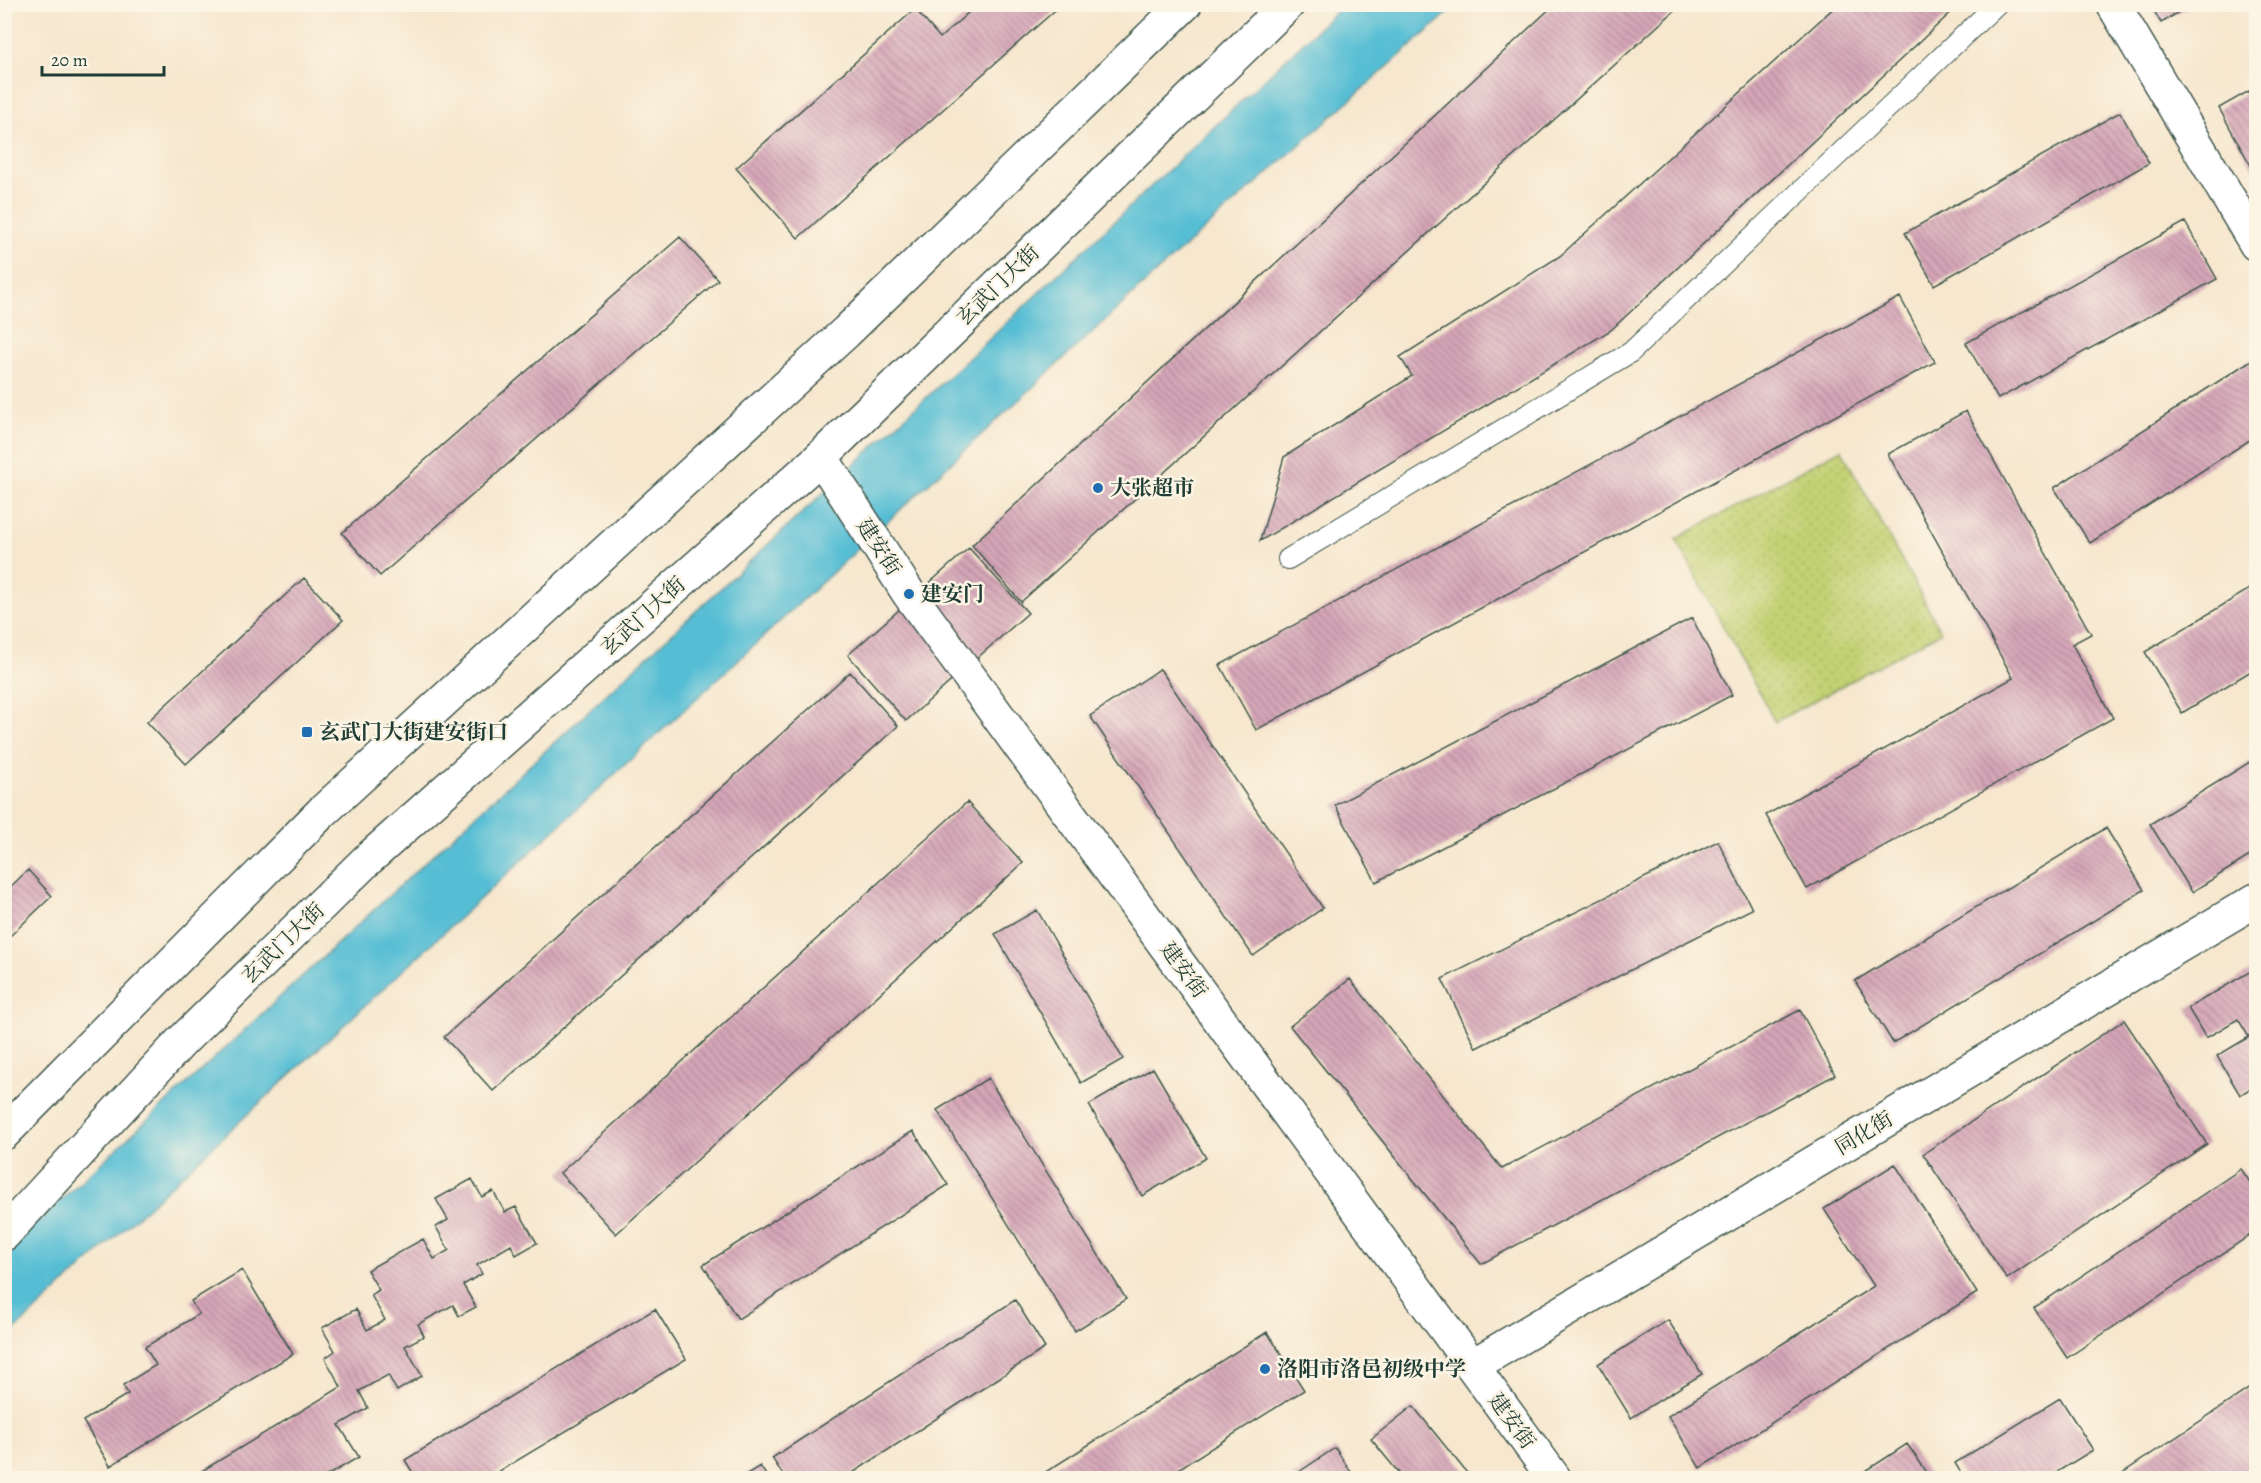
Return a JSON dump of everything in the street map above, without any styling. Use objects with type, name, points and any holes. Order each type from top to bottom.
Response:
[{"type":"main road","points":[[4,1133],[321,813],[846,332],[1185,4]]},
{"type":"main road","name":"玄武门大街","points":[[4,1234],[181,1042],[366,861],[821,457],[1288,4]]},
{"type":"main road","points":[[2113,4],[2256,244]]},
{"type":"main road","name":"建安街","points":[[821,457],[909,594],[1554,1479]]},
{"type":"main road","name":"同化街","points":[[1472,1366],[2256,900]]},
{"type":"lane","points":[[1288,559],[1631,351],[1997,4]]},
{"type":"green space","points":[[1841,449],[1941,632],[1775,722],[1676,539]]},
{"type":"water","points":[[1343,5],[1457,5],[1170,260],[5,1339],[5,1252],[998,331]]},
{"type":"building","points":[[978,4],[1062,4],[798,238],[736,168],[915,9],[940,38]]},
{"type":"building","points":[[1555,4],[1682,4],[1021,602],[972,545]]},
{"type":"building","points":[[1838,4],[1960,4],[1611,330],[1260,541],[1284,457],[1412,376],[1400,357],[1560,256]]},
{"type":"building","points":[[2150,4],[2192,4],[2161,23]]},
{"type":"building","points":[[2256,87],[2256,175],[2219,108]]},
{"type":"building","points":[[2120,112],[2149,163],[1934,285],[1905,233]]},
{"type":"building","points":[[2185,222],[2217,279],[1998,399],[1966,343]]},
{"type":"building","points":[[680,237],[718,280],[380,576],[342,533]]},
{"type":"building","points":[[1900,297],[1935,362],[1256,730],[1220,665]]},
{"type":"building","points":[[2256,357],[2256,436],[2090,543],[2054,488]]},
{"type":"building","points":[[1966,411],[2091,634],[2072,644],[2113,718],[1807,889],[1766,815],[2013,678],[1888,454]]},
{"type":"building","points":[[969,548],[1028,613],[906,721],[848,655]]},
{"type":"building","points":[[304,578],[343,620],[186,764],[147,722]]},
{"type":"building","points":[[2256,585],[2256,668],[2182,713],[2145,652]]},
{"type":"building","points":[[1692,618],[1732,695],[1376,882],[1335,805]]},
{"type":"building","points":[[1160,669],[1323,908],[1253,956],[1090,716]]},
{"type":"building","points":[[850,672],[898,726],[493,1091],[444,1037]]},
{"type":"building","points":[[2256,758],[2256,852],[2192,892],[2150,824]]},
{"type":"building","points":[[967,802],[1023,863],[616,1234],[560,1173]]},
{"type":"building","points":[[2106,828],[2144,890],[1893,1043],[1855,981]]},
{"type":"building","points":[[1718,841],[1752,909],[1476,1048],[1442,979]]},
{"type":"building","points":[[28,870],[52,896],[10,936],[5,930],[5,892]]},
{"type":"building","points":[[1037,910],[1123,1059],[1081,1083],[995,934]]},
{"type":"building","points":[[2256,968],[2256,1085],[2240,1095],[2217,1056],[2249,1037],[2238,1019],[2206,1038],[2188,1008]]},
{"type":"building","points":[[1350,979],[1502,1169],[1800,1010],[1835,1075],[1481,1264],[1290,1026]]},
{"type":"building","points":[[2124,1020],[2207,1144],[2007,1279],[1923,1154]]},
{"type":"building","points":[[1153,1068],[1206,1158],[1142,1196],[1089,1105]]},
{"type":"building","points":[[988,1078],[1126,1299],[1075,1331],[937,1110]]},
{"type":"building","points":[[913,1131],[948,1185],[738,1319],[703,1265]]},
{"type":"building","points":[[1895,1164],[1977,1293],[1700,1468],[1668,1416],[1874,1286],[1824,1209]]},
{"type":"building","points":[[2241,1169],[2256,1191],[2256,1231],[2067,1358],[2034,1308]]},
{"type":"building","points":[[472,1179],[482,1197],[493,1191],[505,1212],[516,1207],[537,1243],[516,1255],[511,1245],[477,1265],[482,1274],[463,1285],[476,1307],[459,1316],[453,1305],[418,1324],[424,1336],[405,1346],[422,1376],[397,1391],[388,1375],[359,1391],[368,1408],[339,1425],[359,1457],[323,1478],[190,1478],[341,1387],[325,1358],[335,1351],[322,1328],[356,1309],[367,1330],[385,1320],[371,1295],[379,1290],[367,1270],[423,1239],[434,1259],[449,1250],[436,1227],[448,1220],[436,1199]]},
{"type":"building","points":[[242,1270],[293,1354],[110,1466],[83,1421],[128,1394],[123,1385],[156,1365],[145,1347],[199,1314],[191,1301]]},
{"type":"building","points":[[1015,1300],[1045,1348],[845,1478],[785,1478],[772,1458]]},
{"type":"building","points":[[655,1309],[686,1359],[488,1478],[416,1478],[405,1460]]},
{"type":"building","points":[[1668,1320],[1702,1374],[1631,1418],[1598,1364]]},
{"type":"building","points":[[1267,1332],[1304,1390],[1164,1478],[1036,1478]]},
{"type":"building","points":[[2256,1384],[2256,1478],[2115,1478]]},
{"type":"building","points":[[2060,1398],[2093,1450],[2047,1478],[1964,1478],[1955,1463]]},
{"type":"building","points":[[1413,1406],[1471,1478],[1403,1478],[1371,1439]]},
{"type":"building","points":[[1907,1444],[1931,1478],[1855,1478]]},
{"type":"building","points":[[1335,1448],[1355,1478],[1290,1478]]},
{"type":"building","points":[[760,1466],[768,1478],[740,1478]]},
{"type":"place","name":"大张超市","points":[[1098,488]]},
{"type":"place","name":"建安门","points":[[909,594]]},
{"type":"place","name":"玄武门大街建安街口","points":[[307,732]]},
{"type":"place","name":"洛阳市洛邑初级中学","points":[[1265,1369]]}]
